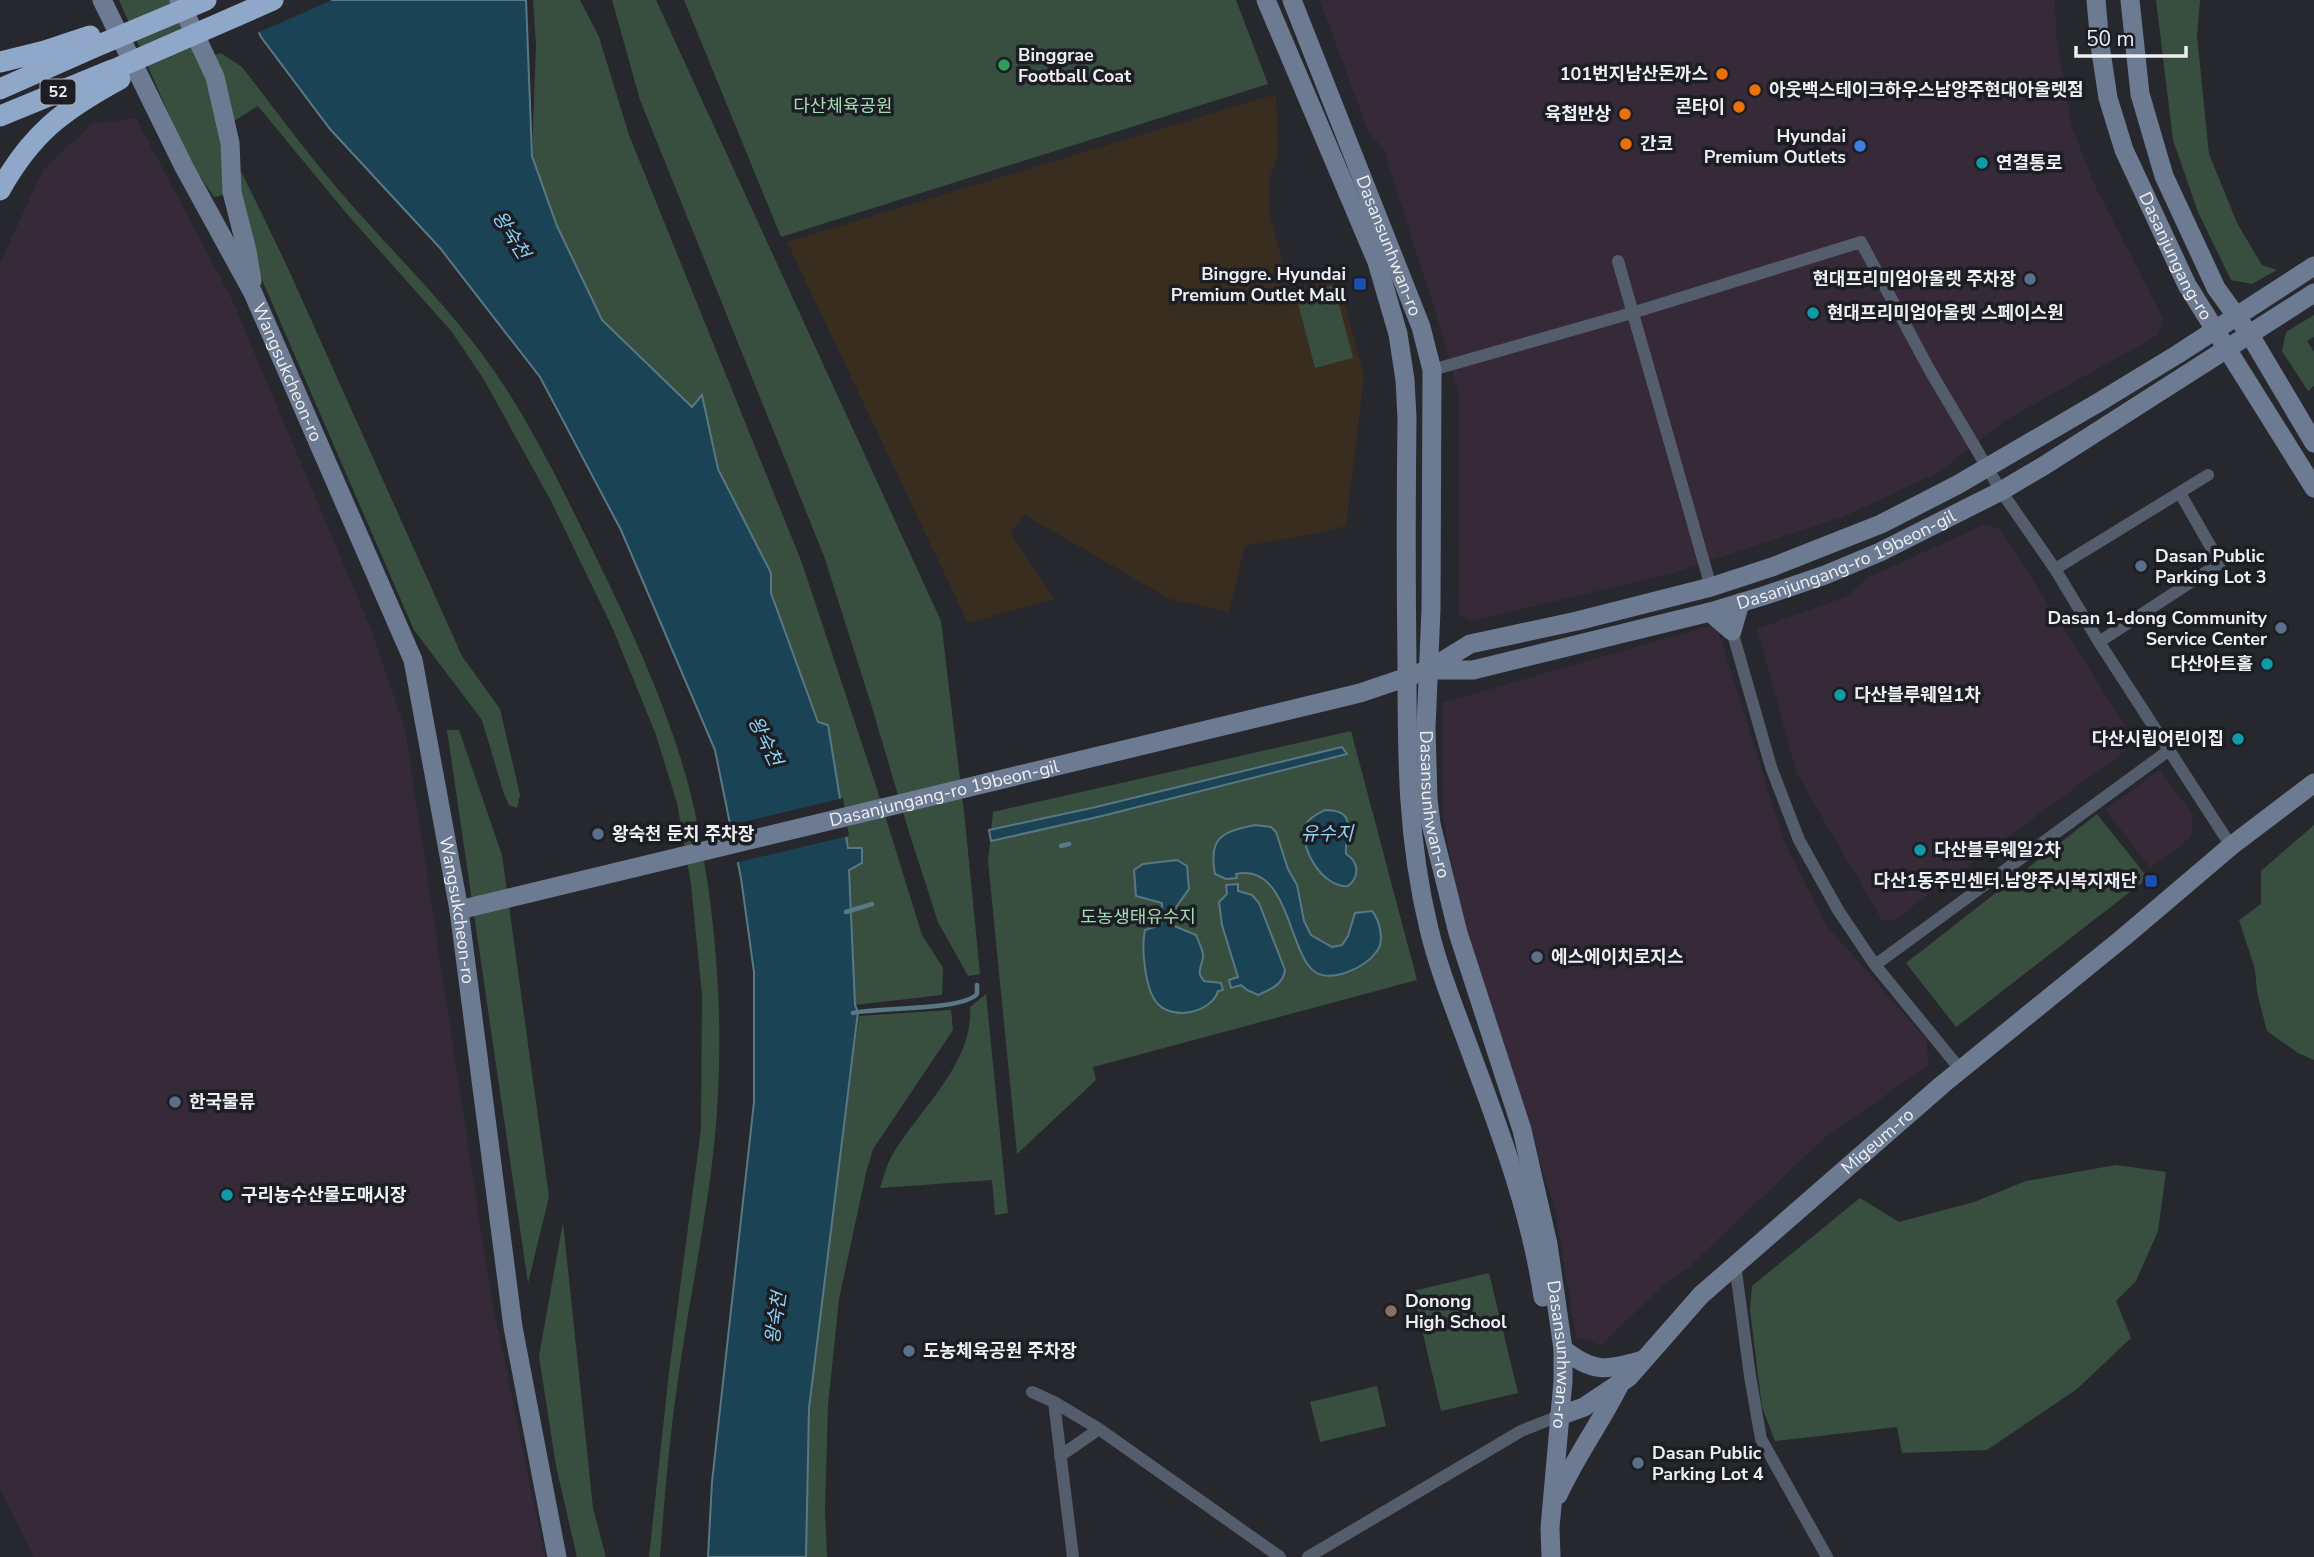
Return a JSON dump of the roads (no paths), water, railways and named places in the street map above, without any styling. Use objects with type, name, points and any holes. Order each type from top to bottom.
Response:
[{"type":"highway","points":[[0,62],[102,38],[165,19],[206,0]]},
{"type":"highway","name":"52","points":[[0,116],[118,74],[164,47],[273,0]]},
{"type":"highway","name":"52","points":[[0,89],[102,38]]},
{"type":"highway","points":[[0,190],[15,163],[33,140],[58,117],[118,74]]},
{"type":"street","name":"Wangsukcheon-ro","points":[[102,0],[190,178],[253,293],[413,660],[467,908],[513,1327],[557,1557]]},
{"type":"street","name":"Wangsukcheon-ro","points":[[179,0],[215,77],[230,143],[232,192],[247,251],[253,293]]},
{"type":"street","name":"Dasansunhwan-ro","points":[[1266,0],[1377,262],[1398,334],[1407,418],[1407,785],[1419,883],[1429,931],[1444,981],[1501,1136],[1531,1231],[1559,1416]]},
{"type":"street","name":"Dasansunhwan-ro","points":[[1292,0],[1421,327],[1432,370],[1431,609],[1426,769],[1432,824],[1458,933],[1525,1142],[1549,1244],[1563,1349],[1559,1416]]},
{"type":"street","name":"Dasanjungang-ro","points":[[2096,0],[2108,98],[2124,150],[2187,285],[2314,488]]},
{"type":"street","name":"Dasanjungang-ro","points":[[2130,0],[2140,94],[2158,158],[2187,228],[2216,288],[2250,335],[2314,443]]},
{"type":"street","points":[[1432,370],[1632,313],[1861,242],[1929,369],[2001,491],[2055,569],[2168,751],[2231,846]]},
{"type":"street","points":[[1618,261],[1711,587]]},
{"type":"street","name":"Dasanjungang-ro 19beon-gil","points":[[467,908],[1360,693],[1428,670],[1470,644],[1577,621],[1711,587],[1772,567],[1881,524],[1921,505],[2216,331],[2314,266]]},
{"type":"street","name":"Dasanjungang-ro 19beon-gil","points":[[1428,670],[1473,670],[1710,612],[1825,575],[1880,552],[2001,491],[2314,293]]},
{"type":"street","points":[[2055,569],[2208,475]]},
{"type":"street","points":[[2099,642],[2220,563],[2180,493]]},
{"type":"street","points":[[1740,603],[1732,631],[1771,766],[1799,840],[1838,910],[1875,965],[1960,1069]]},
{"type":"street","points":[[1710,612],[1732,631]]},
{"type":"street","points":[[1875,965],[2168,751]]},
{"type":"street","name":"Migeum-ro","points":[[1559,1416],[1584,1408],[1621,1383],[1701,1295],[1960,1069],[2124,937],[2231,846],[2314,783]]},
{"type":"street","points":[[1735,1264],[1761,1439],[1827,1557]]},
{"type":"street","points":[[1563,1349],[1576,1360],[1609,1370],[1643,1360]]},
{"type":"street","points":[[1551,1557],[1550,1518],[1570,1469],[1621,1383]]},
{"type":"street","points":[[1032,1392],[1099,1429],[1280,1557]]},
{"type":"street","points":[[1054,1402],[1073,1557]]},
{"type":"street","points":[[1308,1557],[1521,1431],[1559,1416],[1550,1518],[1543,1557]]},
{"type":"street","points":[[1060,1456],[1099,1429]]},
{"type":"water","name":"왕숙천","points":[[242,0],[526,0],[532,156],[557,226],[602,320],[692,407],[702,395],[718,469],[771,573],[771,593],[818,722],[828,725],[848,848],[862,848],[862,863],[849,870],[855,1005],[858,1012],[809,1408],[806,1557],[708,1557],[712,1482],[754,1102],[754,972],[741,878],[715,750],[621,530],[540,377],[440,248],[330,129],[261,37]]},
{"type":"water","points":[[1342,747],[1347,754],[991,841],[989,830],[1096,807]]},
{"type":"water","name":"유수지","points":[[1325,810],[1343,814],[1348,824],[1346,854],[1356,865],[1356,874],[1348,886],[1330,881],[1321,873],[1305,843],[1307,823]]},
{"type":"water","points":[[1255,825],[1271,827],[1276,832],[1288,869],[1297,885],[1304,921],[1311,935],[1332,947],[1342,945],[1348,936],[1355,913],[1372,911],[1379,925],[1381,942],[1377,951],[1365,963],[1349,972],[1331,976],[1315,972],[1306,962],[1277,895],[1267,882],[1254,874],[1236,874],[1237,878],[1226,879],[1215,874],[1214,852],[1220,838],[1234,830]]},
{"type":"water","points":[[1177,860],[1187,866],[1189,889],[1172,913],[1162,913],[1162,903],[1136,896],[1134,870],[1143,864]]},
{"type":"water","points":[[1238,884],[1238,891],[1252,895],[1259,903],[1285,970],[1279,983],[1258,995],[1241,985],[1231,988],[1229,980],[1238,977],[1222,925],[1219,902],[1227,894],[1226,885]]},
{"type":"water","points":[[1162,919],[1172,920],[1172,925],[1196,935],[1203,955],[1200,975],[1204,981],[1221,983],[1223,990],[1218,991],[1201,1009],[1182,1013],[1165,1009],[1158,1004],[1150,989],[1144,958],[1145,930],[1161,925]]},
{"type":"waterway","points":[[1061,846],[1069,844]]},
{"type":"waterway","points":[[846,912],[872,904]]},
{"type":"waterway","points":[[853,1013],[955,1003],[977,994],[977,985]]},
{"type":"place","name":"Binggrae Football Coat","points":[[1004,65]]},
{"type":"place","name":"101번지남산돈까스","points":[[1722,74]]},
{"type":"place","name":"아웃백스테이크하우스남양주현대아울렛점","points":[[1755,90]]},
{"type":"place","name":"콘타이","points":[[1739,107]]},
{"type":"place","name":"육첩반상","points":[[1625,114]]},
{"type":"place","name":"간코","points":[[1626,144]]},
{"type":"place","name":"Hyundai Premium Outlets","points":[[1860,146]]},
{"type":"place","name":"연결통로","points":[[1982,163]]},
{"type":"place","name":"현대프리미엄아울렛 주차장","points":[[2030,279]]},
{"type":"place","name":"Binggre. Hyundai Premium Outlet Mall","points":[[1360,284]]},
{"type":"place","name":"현대프리미엄아울렛 스페이스원","points":[[1813,313]]},
{"type":"place","name":"Dasan Public Parking Lot 3","points":[[2141,566]]},
{"type":"place","name":"Dasan 1-dong Community Service Center","points":[[2281,628]]},
{"type":"place","name":"다산아트홀","points":[[2267,664]]},
{"type":"place","name":"다산블루웨일1차","points":[[1840,695]]},
{"type":"place","name":"다산시립어린이집","points":[[2238,739]]},
{"type":"place","name":"왕숙천 둔치 주차장","points":[[598,834]]},
{"type":"place","name":"다산블루웨일2차","points":[[1920,850]]},
{"type":"place","name":"다산1동주민센터.남양주시복지재단","points":[[2151,881]]},
{"type":"place","name":"에스에이치로지스","points":[[1537,957]]},
{"type":"place","name":"한국물류","points":[[175,1102]]},
{"type":"place","name":"구리농수산물도매시장","points":[[227,1195]]},
{"type":"place","name":"Donong High School","points":[[1391,1311]]},
{"type":"place","name":"도농체육공원 주차장","points":[[909,1351]]},
{"type":"place","name":"Dasan Public Parking Lot 4","points":[[1638,1463]]},
{"type":"park label","name":"다산체육공원","points":[[843,106]]},
{"type":"park label","name":"도농생태유수지","points":[[1138,917]]}]
